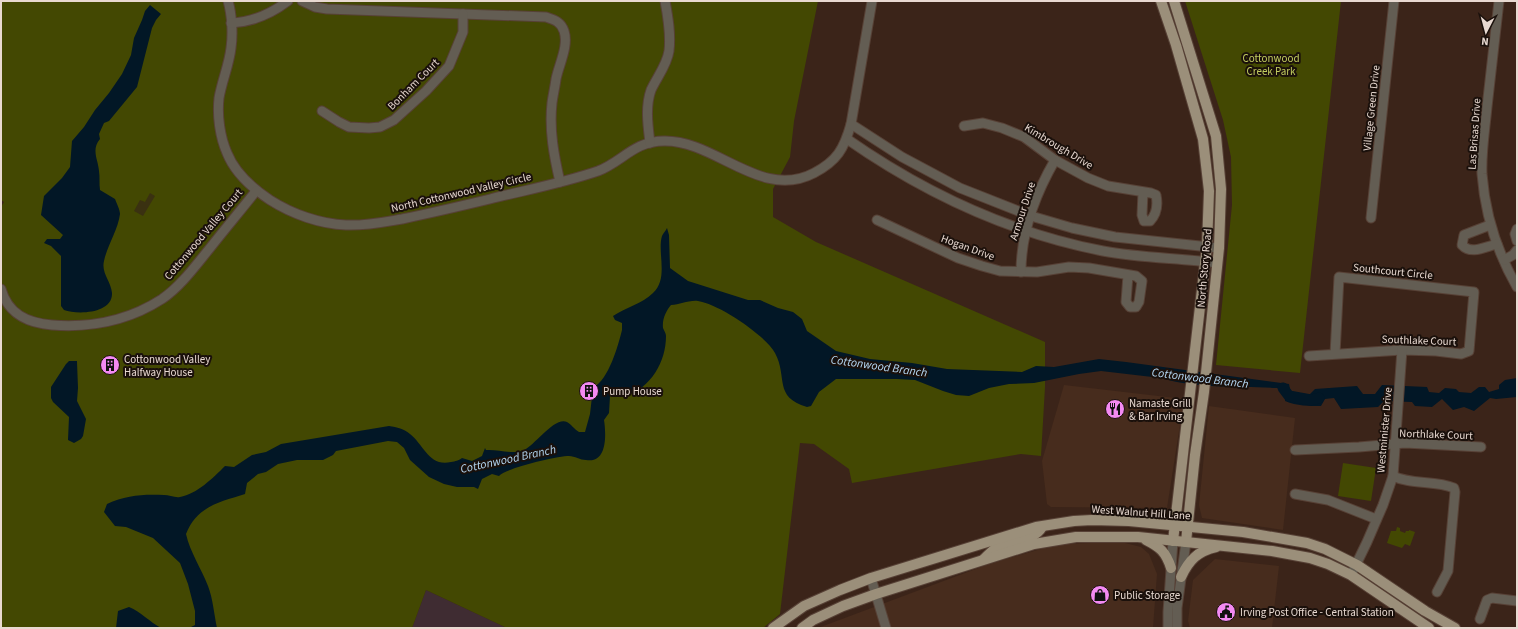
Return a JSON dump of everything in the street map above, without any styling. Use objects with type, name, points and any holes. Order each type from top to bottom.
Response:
[{"type":"main road","name":"North Story Road","points":[[1161,1],[1176,45],[1203,139],[1208,173],[1209,213],[1207,246],[1173,541]]},
{"type":"main road","name":"North Story Road","points":[[1174,1],[1216,136],[1220,177],[1221,213],[1219,248],[1204,392],[1195,455],[1186,542]]},
{"type":"main road","points":[[1209,213],[1221,213]]},
{"type":"main road","points":[[1184,453],[1195,455]]},
{"type":"main road","name":"West Walnut Hill Lane","points":[[773,628],[804,606],[871,578],[1042,526],[1092,520],[1129,521],[1187,526],[1288,539],[1324,549],[1357,565],[1425,611],[1455,628]]},
{"type":"main road","points":[[983,560],[996,548],[1034,535],[1039,532],[1042,526]]},
{"type":"main road","points":[[802,628],[813,620],[843,606],[876,594],[1034,544],[1062,539],[1098,536],[1138,537],[1292,553],[1328,564],[1351,575],[1425,626]]},
{"type":"main road","points":[[1138,537],[1156,546],[1165,553],[1171,568]]},
{"type":"main road","points":[[1181,577],[1186,567],[1195,556],[1209,549],[1222,546]]},
{"type":"main road","points":[[1425,626],[1423,621],[1430,622],[1442,628]]},
{"type":"street","name":"North Cottonwood Valley Circle","points":[[228,1],[231,22],[231,48],[219,100],[219,118],[222,140],[227,155],[241,175],[256,191],[280,206],[299,215],[334,224],[359,225],[381,223],[425,214],[560,182],[600,170],[633,149],[650,143],[663,141],[690,145],[765,178],[786,181],[810,175],[826,166],[840,153],[847,139],[852,124],[872,1]]},
{"type":"street","points":[[231,22],[250,21],[266,15],[288,1]]},
{"type":"street","points":[[302,1],[315,7],[327,9],[546,17],[561,24],[566,42],[556,79],[552,104],[553,149],[560,182]]},
{"type":"street","points":[[650,143],[647,122],[651,91],[666,62],[669,51],[670,30],[665,1]]},
{"type":"street","name":"Village Green Drive","points":[[1371,218],[1394,1]]},
{"type":"street","name":"Las Brisas Drive","points":[[1499,1],[1482,160],[1482,174],[1490,226],[1504,260],[1514,274],[1517,287]]},
{"type":"street","name":"Bonham Court","points":[[322,110],[349,127],[380,127],[394,120],[426,91],[449,66],[463,32],[463,14]]},
{"type":"street","name":"Kimbrough Drive","points":[[964,126],[983,123],[1002,128],[1024,137],[1055,160],[1088,178],[1108,186],[1143,192]]},
{"type":"street","points":[[852,124],[902,157],[960,188],[1031,216],[1062,225],[1111,236],[1219,248]]},
{"type":"street","points":[[847,139],[901,174],[936,194],[979,213],[1027,231],[1109,252],[1217,264]]},
{"type":"street","name":"Armour Drive","points":[[1021,272],[1022,246],[1031,216],[1045,177],[1055,160]]},
{"type":"street","name":"Cottonwood Valley Court","points":[[1,289],[7,304],[14,313],[28,320],[46,324],[72,326],[98,324],[121,319],[143,310],[163,298],[176,286],[196,265],[256,191]]},
{"type":"street","name":"Hogan Drive","points":[[877,220],[958,258],[1000,270],[1037,272],[1069,267],[1109,271],[1128,275]]},
{"type":"street","points":[[1058,240],[1062,225]]},
{"type":"street","points":[[1490,226],[1464,235],[1462,245],[1466,250],[1473,251],[1497,244]]},
{"type":"street","points":[[1517,229],[1515,234],[1517,241]]},
{"type":"street","points":[[1109,252],[1111,236]]},
{"type":"street","points":[[1149,256],[1152,240]]},
{"type":"street","points":[[1504,260],[1516,253]]},
{"type":"street","name":"Southcourt Circle","points":[[1335,354],[1339,277],[1474,292]]},
{"type":"street","name":"Southlake Court","points":[[1309,356],[1402,350],[1436,351],[1461,354],[1469,351],[1474,292]]},
{"type":"street","name":"Westminister Drive","points":[[1351,575],[1357,565],[1376,518],[1383,505],[1393,476],[1402,350]]},
{"type":"street","name":"Northlake Court","points":[[1295,450],[1405,443],[1482,447]]},
{"type":"street","points":[[1393,476],[1412,481],[1454,488],[1455,492],[1448,571],[1437,592]]},
{"type":"street","points":[[1295,494],[1328,500],[1376,518]]},
{"type":"street","points":[[1168,628],[1173,541]]},
{"type":"street","points":[[1177,628],[1177,608],[1186,542]]},
{"type":"street","points":[[871,578],[886,628]]},
{"type":"street","points":[[1480,619],[1487,600],[1492,598],[1517,601]]},
{"type":"shaded area","points":[[1064,385],[1184,399],[1167,508],[1051,507],[1047,504],[1042,461]]},
{"type":"shaded area","points":[[1209,406],[1295,418],[1283,530],[1202,518],[1199,505]]},
{"type":"shaded area","points":[[1121,542],[1141,547],[1149,554],[1157,574],[1153,628],[818,628],[989,564],[1058,544]]},
{"type":"shaded area","points":[[1215,559],[1279,566],[1272,628],[1190,628],[1188,621],[1193,580]]},
{"type":"shaded area","points":[[426,590],[507,628],[412,628]]},
{"type":"green space","points":[[1,1],[818,1],[794,121],[790,157],[773,189],[773,217],[816,242],[1045,342],[1045,387],[1041,456],[1021,454],[852,483],[849,469],[814,444],[800,443],[780,614],[763,628],[507,628],[426,590],[412,628],[1,628],[1,207],[4,202],[1,200]]},
{"type":"green space","name":"Cottonwood Creek Park","points":[[1185,1],[1341,1],[1300,373],[1216,365],[1232,205],[1231,157],[1223,120]]},
{"type":"green space","points":[[1343,463],[1376,468],[1371,501],[1338,496]]},
{"type":"green space","points":[[1397,527],[1400,528],[1400,531],[1405,533],[1409,530],[1415,532],[1410,546],[1405,544],[1402,548],[1387,543],[1391,531],[1396,531]]},
{"type":"sand","points":[[150,193],[155,196],[143,216],[134,211],[140,200],[145,202]]},
{"type":"water","points":[[150,5],[161,14],[152,28],[137,87],[109,121],[104,123],[99,134],[100,139],[97,143],[95,151],[100,190],[115,199],[120,212],[119,220],[105,255],[103,265],[112,293],[111,300],[101,309],[85,312],[70,312],[64,310],[61,306],[61,256],[51,246],[44,243],[47,239],[60,239],[63,235],[41,215],[44,196],[62,178],[70,167],[72,141],[84,127],[122,74],[131,55],[134,38],[145,11]]},
{"type":"water","points":[[667,228],[669,235],[670,268],[688,281],[748,300],[760,300],[778,308],[793,312],[802,319],[807,331],[836,351],[870,359],[912,363],[947,369],[1022,372],[1036,366],[1054,367],[1099,359],[1289,384],[1291,394],[1295,401],[1304,400],[1315,389],[1357,386],[1363,394],[1375,394],[1382,385],[1427,387],[1429,392],[1439,393],[1445,388],[1456,389],[1459,392],[1471,393],[1479,387],[1485,387],[1489,392],[1499,389],[1499,385],[1505,380],[1517,378],[1517,397],[1496,399],[1490,398],[1474,411],[1464,407],[1453,410],[1442,399],[1432,407],[1415,406],[1412,402],[1384,401],[1378,407],[1341,409],[1334,398],[1325,399],[1321,406],[1290,403],[1285,401],[1286,394],[1283,390],[1277,388],[1189,384],[1161,378],[1101,371],[1034,383],[1009,384],[989,388],[969,396],[956,395],[915,380],[836,379],[819,392],[811,406],[807,407],[796,403],[789,398],[785,392],[779,362],[775,353],[762,338],[741,321],[729,314],[707,303],[694,301],[671,305],[665,315],[663,328],[666,336],[663,355],[655,373],[649,380],[642,387],[625,396],[610,396],[609,413],[604,420],[604,446],[602,453],[593,460],[584,460],[569,456],[532,463],[499,476],[492,474],[482,479],[478,489],[474,487],[457,487],[444,484],[429,477],[410,460],[404,448],[397,442],[388,441],[336,451],[333,455],[323,460],[297,460],[278,464],[266,472],[258,474],[247,483],[245,494],[210,506],[196,517],[186,534],[190,547],[210,591],[217,628],[189,628],[195,625],[195,611],[188,584],[180,563],[153,538],[126,527],[115,526],[104,512],[107,504],[128,497],[142,495],[166,495],[178,497],[193,493],[225,466],[234,467],[252,455],[266,452],[281,444],[389,426],[400,428],[408,432],[432,458],[443,463],[456,461],[462,458],[472,461],[482,456],[485,448],[486,450],[510,452],[524,450],[551,427],[562,421],[567,422],[579,432],[585,432],[590,414],[593,388],[599,384],[612,362],[622,330],[622,323],[615,320],[613,316],[649,297],[658,287],[662,273],[662,236]]},
{"type":"water","points":[[69,361],[77,361],[77,401],[86,419],[83,436],[74,443],[68,440],[69,417],[53,402],[51,398],[51,387]]},
{"type":"water","points":[[129,607],[161,628],[116,628],[118,611]]},
{"type":"waterway","name":"Cottonwood Branch","points":[[1283,388],[1289,396],[1311,400],[1319,398]]},
{"type":"place","name":"Cottonwood Valley Halfway House","points":[[110,365]]},
{"type":"place","name":"Pump House","points":[[589,391]]},
{"type":"place","name":"Namaste Grill & Bar Irving","points":[[1115,409]]},
{"type":"place","name":"Public Storage","points":[[1100,595]]},
{"type":"place","name":"Irving Post Office - Central Station","points":[[1226,612]]}]
